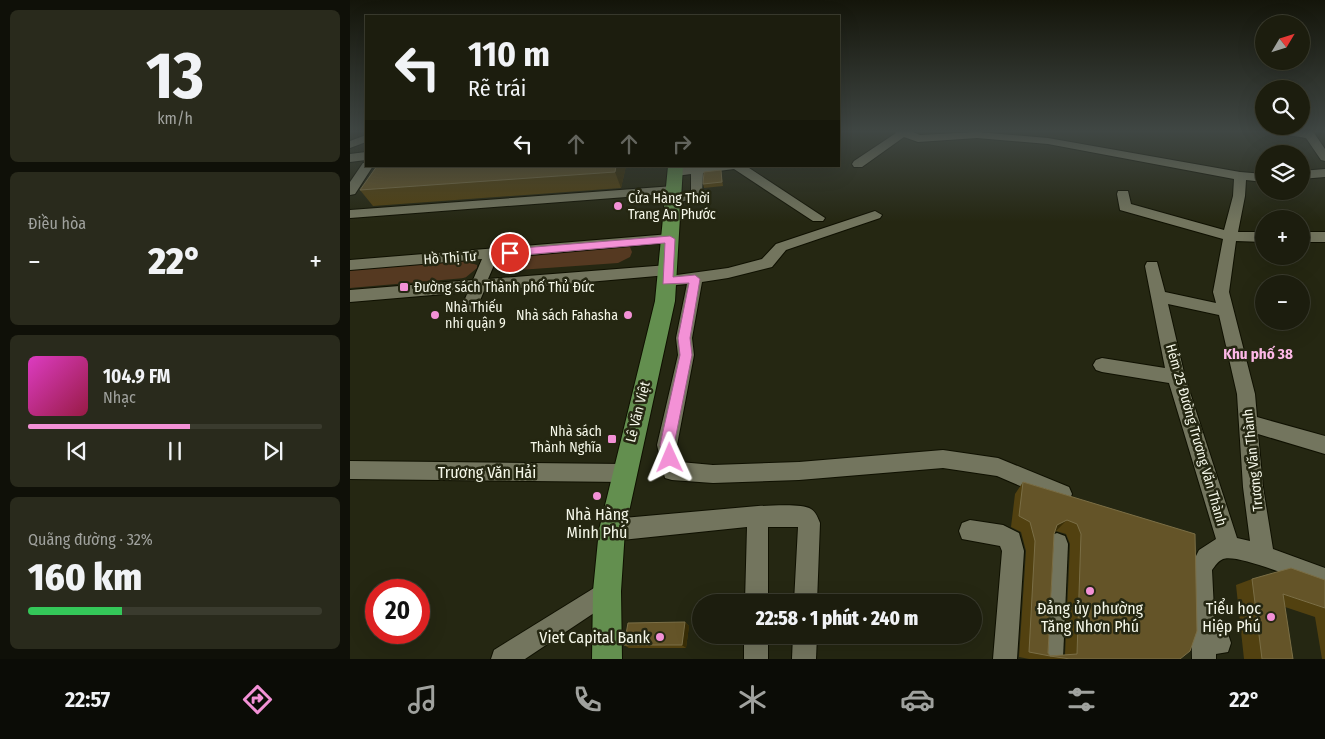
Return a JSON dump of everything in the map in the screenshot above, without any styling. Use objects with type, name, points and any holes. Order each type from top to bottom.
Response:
[{"type":"main road","name":"Lê Văn Việt","points":[[606,659],[612,530],[665,301],[676,169]]},
{"type":"street","points":[[858,164],[862,161]]},
{"type":"street","points":[[1156,161],[1255,177]]},
{"type":"street","points":[[350,191],[366,167]]},
{"type":"street","points":[[676,169],[697,170],[723,167]]},
{"type":"street","points":[[739,167],[818,218]]},
{"type":"street","points":[[354,214],[698,193],[697,170]]},
{"type":"street","points":[[1310,174],[1325,173]]},
{"type":"street","name":"Trương Văn Thành","points":[[1240,176],[1239,196],[1221,292],[1246,394],[1254,487],[1263,556]]},
{"type":"street","points":[[1122,194],[1125,207],[1230,236],[1255,237]]},
{"type":"street","points":[[354,214],[369,198]]},
{"type":"street","points":[[350,296],[477,286],[667,276],[695,279],[767,264],[782,248],[875,215]]},
{"type":"street","points":[[1310,237],[1325,237]]},
{"type":"street","name":"Hồ Thị Tư","points":[[350,265],[670,239]]},
{"type":"street","points":[[469,308],[491,254]]},
{"type":"street","name":"Hẻm 25 Đường Trương Văn Thành","points":[[1152,266],[1176,376],[1229,546]]},
{"type":"street","points":[[695,279],[684,338],[686,355],[667,445],[672,471],[713,474],[799,471],[943,459],[998,467],[1062,494]]},
{"type":"street","points":[[1159,296],[1226,311]]},
{"type":"street","points":[[1102,365],[1176,376]]},
{"type":"street","points":[[1248,423],[1325,445]]},
{"type":"street","name":"Trương Văn Hải","points":[[350,470],[624,473]]},
{"type":"street","points":[[612,530],[758,516],[806,517],[808,519],[806,594]]},
{"type":"street","points":[[757,594],[758,516]]},
{"type":"street","points":[[970,531],[1003,536],[1011,541],[1013,550],[1005,659]]},
{"type":"street","points":[[1051,659],[1057,544]]},
{"type":"street","points":[[1209,647],[1201,568],[1208,555],[1217,549],[1229,546],[1263,556],[1325,579]]},
{"type":"street","points":[[503,659],[608,591]]},
{"type":"street","points":[[756,644],[756,659]]},
{"type":"street","points":[[804,659],[805,644]]},
{"type":"shaded area","points":[[630,247],[632,252],[630,257],[618,263],[519,270],[512,266],[514,260],[520,255]]},
{"type":"shaded area","points":[[465,261],[477,265],[477,268],[465,278],[350,288],[350,269]]},
{"type":"building","points":[[376,167],[616,167],[615,172],[360,190]]},
{"type":"building","points":[[721,170],[722,182],[703,184],[704,172]]},
{"type":"building","name":"Đảng ủy phường Tăng Nhơn Phú","points":[[1023,482],[1195,534],[1197,631],[1190,651],[1180,659],[1070,659],[1050,656],[1029,652],[1035,541],[1030,522],[1019,516]],"holes":[[[1067,520],[1077,524],[1081,534],[1077,654],[1050,656],[1048,653],[1054,534],[1057,525]]]},
{"type":"building","points":[[1291,568],[1325,580],[1325,608],[1283,594],[1293,659],[1262,659],[1252,579]]},
{"type":"building","name":"Viet Capital Bank","points":[[685,622],[682,645],[624,645],[628,623]]},
{"type":"place","name":"Cửa Hàng Thời Trang An Phước","points":[[618,206]]},
{"type":"place","name":"Đường sách Thành phố Thủ Đức","points":[[404,287]]},
{"type":"place","name":"Nhà Thiếu nhi quận 9","points":[[435,315]]},
{"type":"place","name":"Nhà sách Fahasha","points":[[628,315]]},
{"type":"place","name":"Nhà sách Thành Nghĩa","points":[[612,439]]},
{"type":"place","name":"Nhà Hàng Minh Phú","points":[[597,496]]},
{"type":"place","name":"Đảng ủy phường Tăng Nhơn Phú","points":[[1090,591]]},
{"type":"place","name":"Tiểu học Hiệp Phú","points":[[1271,617]]},
{"type":"place","name":"Viet Capital Bank","points":[[660,637]]},
{"type":"district","name":"Khu phố 38","points":[[1258,354]]},
{"type":"route","points":[[510,253],[670,239],[667,281],[695,279],[684,338],[686,355],[667,445],[670,458]]}]
